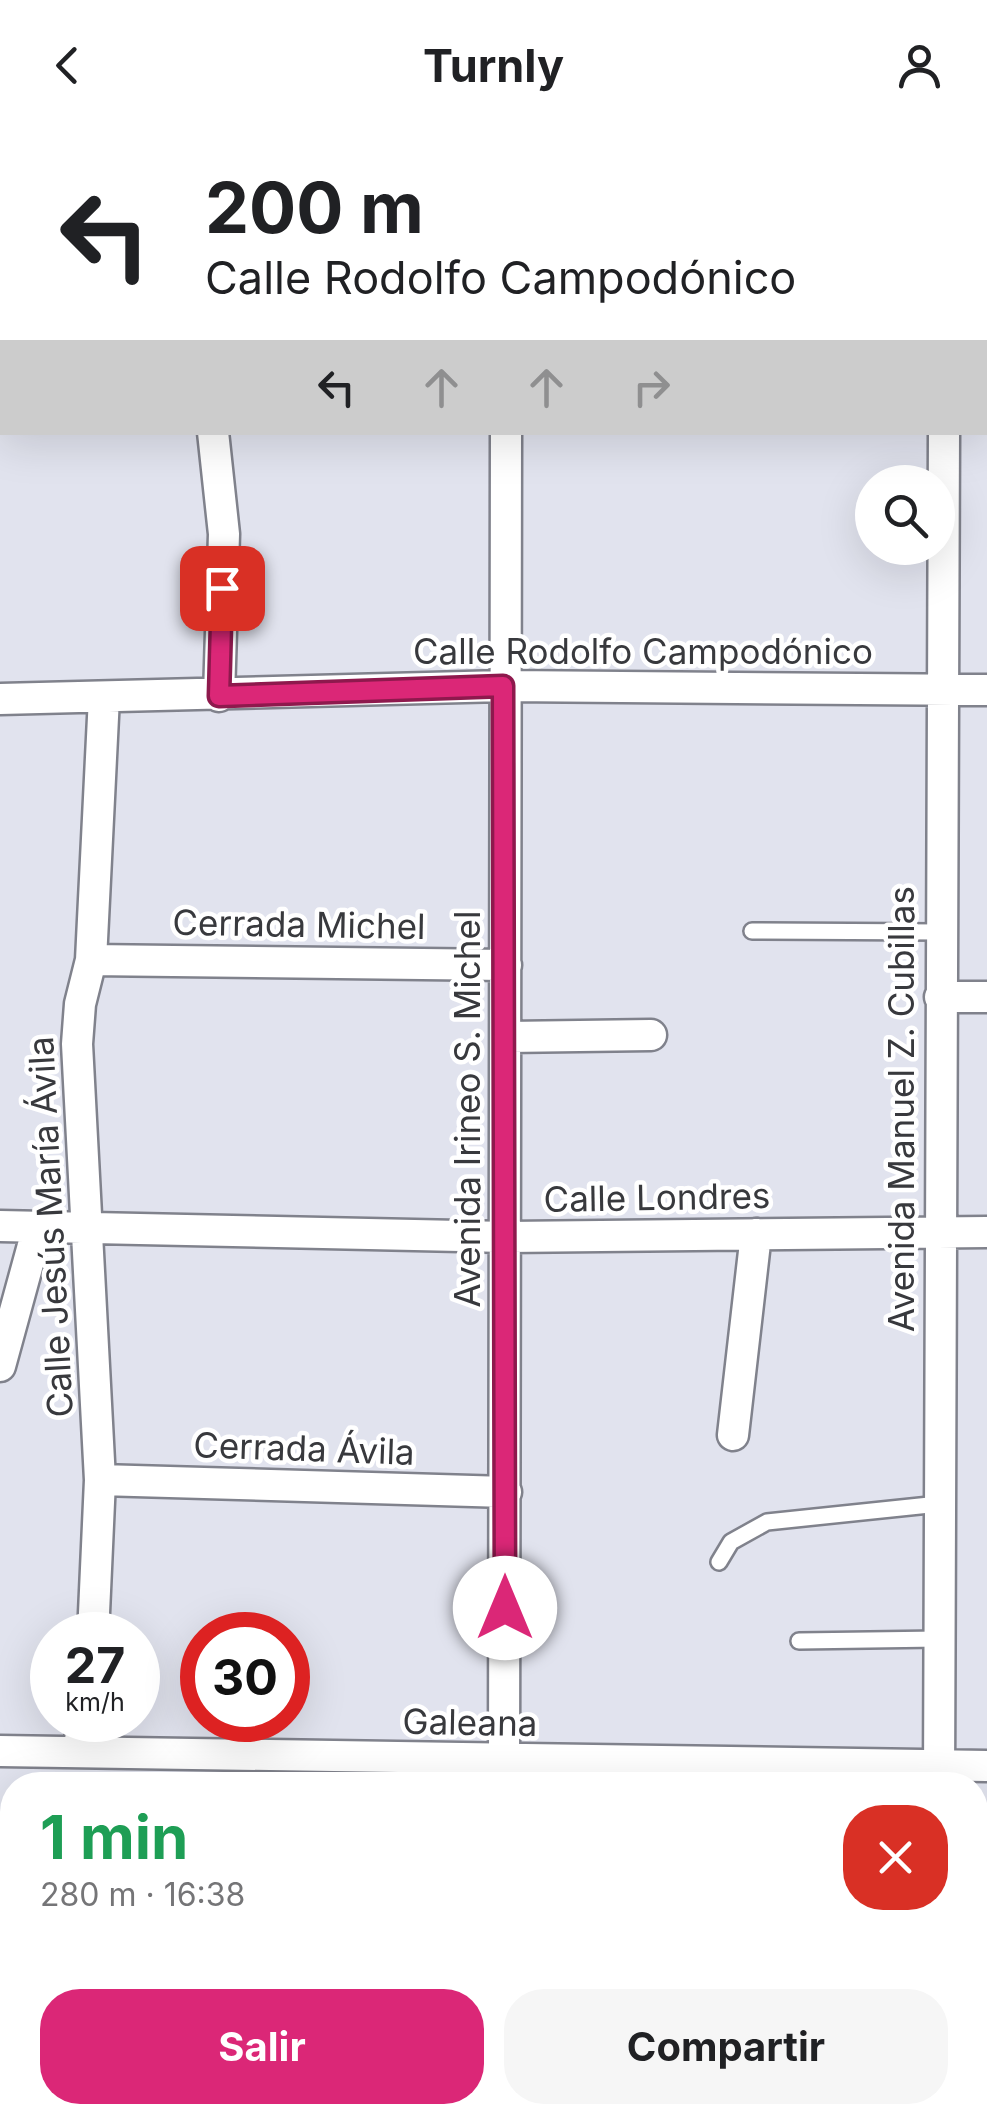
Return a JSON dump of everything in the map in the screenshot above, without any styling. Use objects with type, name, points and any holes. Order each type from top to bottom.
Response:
[{"type":"street","points":[[213,435],[224,534],[219,696]]},
{"type":"street","name":"Avenida Irineo S. Michel","points":[[504,1772],[506,435]]},
{"type":"street","name":"Avenida Manuel Z. Cubillas","points":[[939,1772],[940,690],[944,435]]},
{"type":"street","name":"Calle Rodolfo Campodónico","points":[[0,699],[503,686],[987,690]]},
{"type":"street","name":"Calle Jesús María Ávila","points":[[95,1612],[100,1480],[78,1044],[80,1004],[91,960],[104,696]]},
{"type":"street","name":"Cerrada Michel","points":[[91,960],[506,965]]},
{"type":"street","points":[[940,997],[987,997]]},
{"type":"street","points":[[506,1038],[651,1035]]},
{"type":"street","name":"Calle Londres","points":[[0,1226],[506,1237],[987,1232]]},
{"type":"street","points":[[0,1366],[38,1227]]},
{"type":"street","points":[[733,1435],[756,1234]]},
{"type":"street","name":"Cerrada Ávila","points":[[100,1480],[506,1492]]},
{"type":"street","points":[[79,1752],[80,1742]]},
{"type":"street","name":"Galeana","points":[[0,1751],[484,1772]]},
{"type":"street","name":"Galeana","points":[[958,1772],[987,1766]]},
{"type":"lane","points":[[752,931],[940,932]]},
{"type":"lane","points":[[719,1562],[731,1542],[767,1522],[939,1504]]},
{"type":"lane","points":[[798,1641],[939,1639]]},
{"type":"route","points":[[222,588],[219,696],[503,686],[505,1608]]}]
